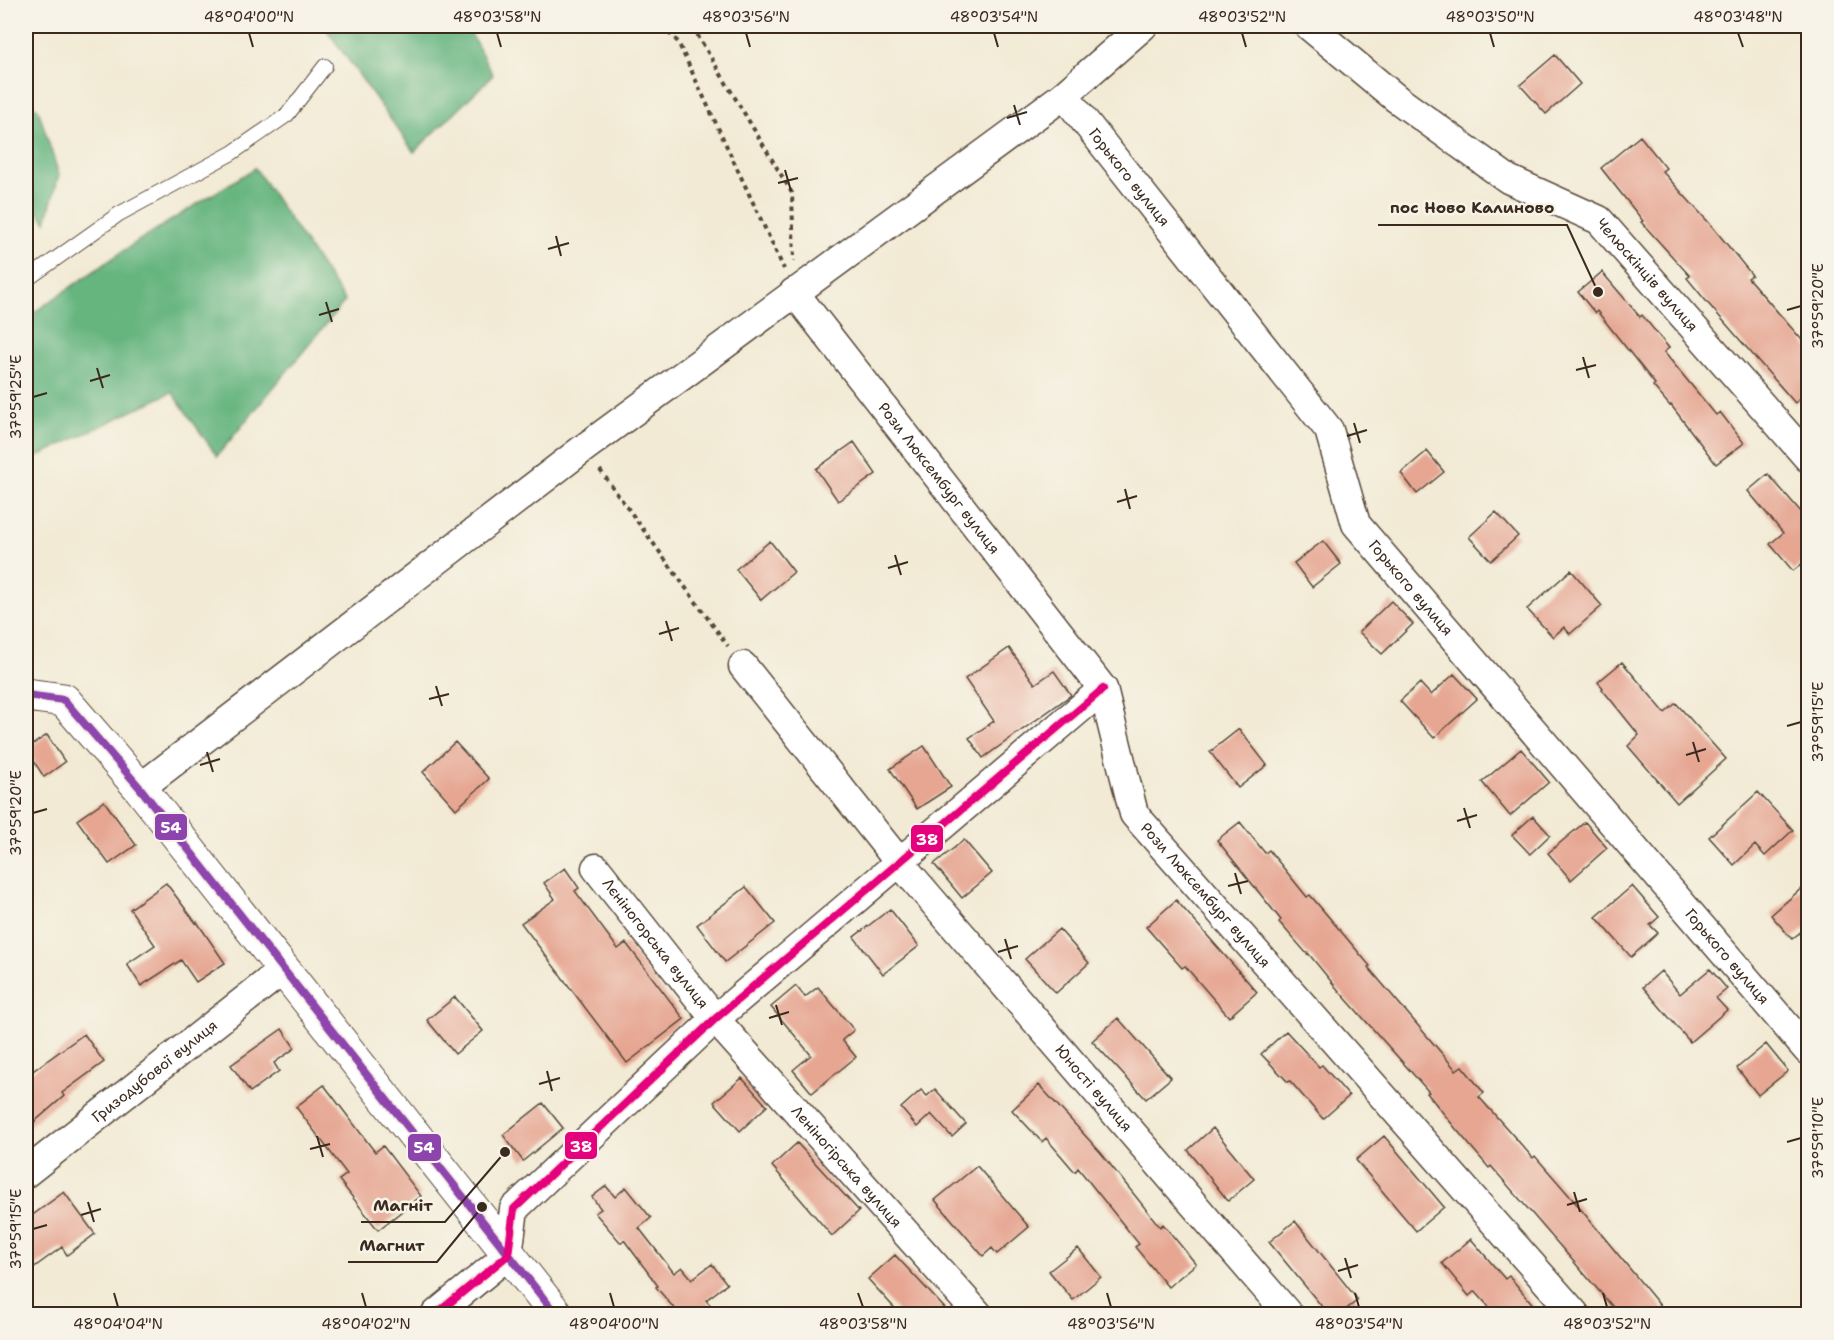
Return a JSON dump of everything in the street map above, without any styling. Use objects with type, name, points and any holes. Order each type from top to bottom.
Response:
[{"type":"street","points":[[140,788],[584,448],[1064,95],[1143,26]]},
{"type":"street","name":"Челюскінців вулиця","points":[[1310,26],[1397,99],[1508,179],[1599,220],[1809,458]]},
{"type":"street","name":"Горького вулиця","points":[[1064,95],[1329,430],[1356,524],[1809,1051]]},
{"type":"street","name":"Рози Люксембург вулиця","points":[[795,292],[1103,689],[1134,814],[1575,1314]]},
{"type":"street","name":"Юності вулиця","points":[[743,666],[899,862],[1288,1314]]},
{"type":"street","points":[[436,1314],[508,1255],[514,1209],[715,1019],[1103,689]]},
{"type":"street","points":[[26,695],[64,700],[140,788],[556,1314]]},
{"type":"street","name":"Лєніногорська вулиця","points":[[596,868],[715,1019]]},
{"type":"street","name":"Гризодубової вулиця","points":[[26,1173],[284,969]]},
{"type":"street","name":"Леніногірська вулиця","points":[[715,1019],[978,1314]]},
{"type":"lane","points":[[26,280],[119,214],[232,153],[287,115],[325,66]]},
{"type":"path","points":[[662,26],[678,42],[795,292]]},
{"type":"path","points":[[695,26],[698,36],[792,193],[795,292]]},
{"type":"path","points":[[584,448],[743,666]]},
{"type":"green space","points":[[324,26],[467,26],[493,75],[414,152]]},
{"type":"green space","points":[[26,100],[38,109],[59,175],[46,222],[26,197]]},
{"type":"green space","points":[[255,168],[345,301],[217,456],[172,392],[26,462],[26,318],[138,241]]},
{"type":"building","points":[[1555,55],[1580,84],[1546,114],[1520,85]]},
{"type":"building","points":[[1640,136],[1666,168],[1662,171],[1711,225],[1752,275],[1748,278],[1809,348],[1809,392],[1795,403],[1687,278],[1690,276],[1641,222],[1643,221],[1601,168]]},
{"type":"building","points":[[1602,272],[1669,348],[1664,352],[1716,415],[1720,412],[1744,443],[1716,464],[1671,405],[1653,386],[1655,384],[1597,311],[1595,313],[1578,292]]},
{"type":"building","points":[[854,442],[876,474],[838,501],[816,469]]},
{"type":"building","points":[[1427,451],[1444,472],[1417,494],[1401,473]]},
{"type":"building","points":[[1768,474],[1809,521],[1809,558],[1793,571],[1770,544],[1783,533],[1748,491]]},
{"type":"building","points":[[1496,512],[1518,536],[1491,561],[1469,537]]},
{"type":"building","points":[[770,541],[794,572],[761,600],[736,569]]},
{"type":"building","points":[[1323,541],[1341,564],[1312,587],[1294,563]]},
{"type":"building","points":[[1571,570],[1602,606],[1570,634],[1564,627],[1553,637],[1527,609]]},
{"type":"building","points":[[1391,601],[1413,624],[1382,654],[1359,632]]},
{"type":"building","points":[[1009,648],[1035,684],[1054,671],[1071,695],[983,758],[969,738],[994,721],[965,679]]},
{"type":"building","points":[[1622,662],[1665,713],[1676,703],[1726,759],[1677,803],[1628,746],[1639,735],[1598,682]]},
{"type":"building","points":[[1454,674],[1477,699],[1434,738],[1400,701],[1420,683],[1431,695]]},
{"type":"building","points":[[1239,729],[1267,765],[1238,788],[1210,752]]},
{"type":"building","points":[[47,735],[65,762],[44,777],[26,749]]},
{"type":"building","points":[[455,742],[489,779],[456,809],[423,772]]},
{"type":"building","points":[[924,746],[951,787],[917,809],[890,769]]},
{"type":"building","points":[[1521,749],[1549,782],[1510,816],[1482,782]]},
{"type":"building","points":[[1758,792],[1793,830],[1765,856],[1755,845],[1734,865],[1709,837]]},
{"type":"building","points":[[104,801],[136,845],[109,864],[77,820]]},
{"type":"building","points":[[1533,816],[1550,835],[1530,854],[1512,835]]},
{"type":"building","points":[[1240,822],[1265,853],[1269,850],[1307,897],[1310,895],[1456,1070],[1462,1066],[1484,1093],[1479,1097],[1574,1201],[1667,1314],[1619,1314],[1491,1166],[1489,1168],[1427,1093],[1429,1092],[1279,922],[1281,920],[1217,840]]},
{"type":"building","points":[[1585,822],[1607,848],[1571,880],[1548,853]]},
{"type":"building","points":[[964,840],[992,873],[962,898],[934,864]]},
{"type":"building","points":[[565,868],[579,888],[575,891],[618,949],[626,943],[684,1019],[627,1063],[521,923],[555,899],[544,883]]},
{"type":"building","points":[[1809,882],[1809,925],[1792,939],[1771,915]]},
{"type":"building","points":[[166,883],[197,922],[225,963],[196,982],[181,960],[141,986],[127,964],[155,945],[130,909]]},
{"type":"building","points":[[1632,886],[1659,917],[1650,925],[1658,933],[1631,957],[1596,917]]},
{"type":"building","points":[[746,887],[775,923],[725,962],[697,925]]},
{"type":"building","points":[[1176,900],[1257,992],[1229,1017],[1185,966],[1182,968],[1146,927]]},
{"type":"building","points":[[890,909],[919,946],[883,974],[854,937]]},
{"type":"building","points":[[1059,929],[1089,963],[1056,993],[1025,959]]},
{"type":"building","points":[[1710,969],[1727,989],[1716,998],[1727,1010],[1690,1042],[1643,987],[1661,971],[1680,994]]},
{"type":"building","points":[[796,986],[805,997],[818,987],[854,1030],[842,1040],[856,1057],[812,1093],[793,1070],[811,1055],[771,1007]]},
{"type":"building","points":[[455,997],[483,1031],[455,1054],[427,1020]]},
{"type":"building","points":[[1118,1018],[1171,1078],[1146,1099],[1092,1041]]},
{"type":"building","points":[[282,1029],[295,1048],[274,1063],[279,1071],[250,1092],[231,1065]]},
{"type":"building","points":[[1286,1031],[1319,1067],[1322,1065],[1349,1096],[1323,1119],[1290,1081],[1288,1082],[1261,1054]]},
{"type":"building","points":[[84,1034],[104,1062],[62,1093],[64,1096],[26,1129],[26,1076]]},
{"type":"building","points":[[1766,1044],[1788,1071],[1758,1095],[1737,1068]]},
{"type":"building","points":[[742,1078],[767,1106],[740,1131],[714,1102]]},
{"type":"building","points":[[324,1085],[375,1152],[383,1146],[421,1196],[378,1230],[339,1180],[347,1174],[296,1107]]},
{"type":"building","points":[[1039,1085],[1101,1153],[1160,1227],[1163,1224],[1196,1264],[1168,1287],[1135,1247],[1139,1244],[1078,1168],[1075,1172],[1046,1138],[1042,1142],[1012,1110]]},
{"type":"building","points":[[935,1089],[966,1124],[952,1137],[931,1114],[917,1127],[901,1108],[921,1090],[927,1096]]},
{"type":"building","points":[[543,1103],[563,1128],[523,1161],[503,1135]]},
{"type":"building","points":[[1213,1128],[1254,1179],[1228,1201],[1188,1150]]},
{"type":"building","points":[[1384,1136],[1444,1207],[1416,1231],[1356,1160]]},
{"type":"building","points":[[797,1143],[859,1211],[832,1236],[772,1166]]},
{"type":"building","points":[[977,1166],[1029,1227],[997,1254],[992,1248],[983,1256],[935,1200]]},
{"type":"building","points":[[606,1186],[615,1197],[626,1187],[651,1218],[639,1228],[674,1273],[682,1267],[692,1279],[712,1264],[727,1284],[706,1300],[718,1314],[679,1314],[656,1287],[658,1286],[624,1240],[621,1243],[595,1213],[601,1209],[592,1197]]},
{"type":"building","points":[[64,1192],[95,1234],[67,1255],[62,1247],[26,1273],[26,1220]]},
{"type":"building","points":[[1295,1221],[1358,1300],[1340,1314],[1328,1314],[1269,1242]]},
{"type":"building","points":[[1471,1239],[1505,1279],[1509,1276],[1541,1314],[1495,1314],[1475,1291],[1469,1296],[1442,1263]]},
{"type":"building","points":[[1078,1248],[1101,1277],[1073,1300],[1049,1271]]},
{"type":"building","points":[[895,1255],[950,1314],[900,1314],[868,1279]]},
{"type":"transit line","name":"38","points":[[436,1314],[508,1255],[514,1209],[715,1019],[1103,689]]},
{"type":"transit line","name":"54","points":[[26,695],[64,700],[140,788],[551,1308]]},
{"type":"place","name":"пос Ново Калиново","points":[[1598,292]]},
{"type":"place","name":"Магніт","points":[[505,1152]]},
{"type":"place","name":"Магнит","points":[[482,1207]]}]
